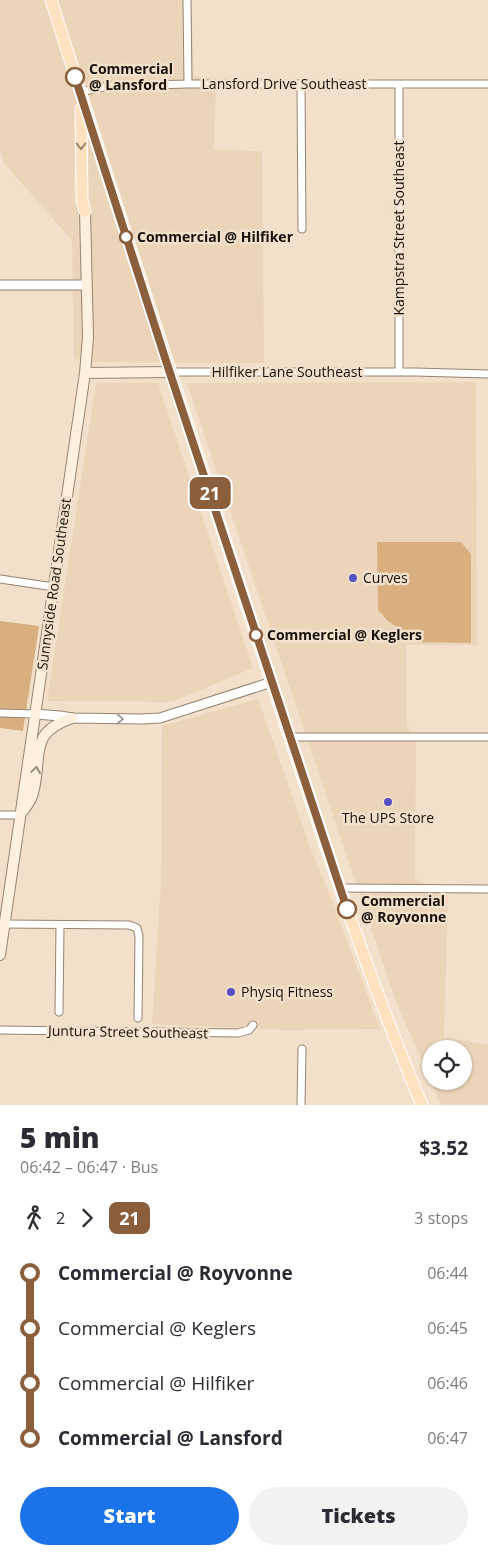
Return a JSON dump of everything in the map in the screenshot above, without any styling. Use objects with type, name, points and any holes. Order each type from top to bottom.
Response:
[{"type":"main road","points":[[51,0],[170,372],[339,888],[389,1023],[422,1105]]},
{"type":"main road","points":[[81,95],[82,190],[85,211]]},
{"type":"main road","name":"Sunnyside Road Southeast","points":[[0,955],[85,373],[88,337],[85,211]]},
{"type":"main road","name":"Hilfiker Lane Southeast","points":[[85,373],[170,372]]},
{"type":"main road","points":[[20,815],[33,794],[38,755],[44,736],[54,725],[72,718]]},
{"type":"street","points":[[187,0],[188,84]]},
{"type":"street","name":"Lansford Drive Southeast","points":[[81,95],[108,86],[188,84],[488,84]]},
{"type":"street","points":[[301,84],[302,229]]},
{"type":"street","name":"Kampstra Street Southeast","points":[[399,84],[399,372]]},
{"type":"street","points":[[0,285],[86,285]]},
{"type":"street","name":"Hilfiker Lane Southeast","points":[[170,372],[488,374]]},
{"type":"street","points":[[0,579],[54,587]]},
{"type":"street","points":[[0,713],[72,718],[160,718],[272,682]]},
{"type":"street","points":[[290,737],[488,737]]},
{"type":"street","points":[[0,815],[20,815]]},
{"type":"street","points":[[339,888],[488,889]]},
{"type":"street","points":[[4,924],[129,925],[136,928],[139,936],[138,1018]]},
{"type":"street","points":[[58,1012],[60,925]]},
{"type":"street","name":"Juntura Street Southeast","points":[[0,1030],[238,1033],[249,1030],[252,1025]]},
{"type":"street","points":[[301,1105],[302,1049]]},
{"type":"shaded area","points":[[0,0],[191,0],[194,77],[216,78],[214,150],[262,151],[264,363],[96,362],[74,359],[72,240],[4,163],[0,149]]},
{"type":"shaded area","points":[[476,382],[477,645],[406,645],[407,725],[416,743],[415,878],[448,899],[444,1037],[460,1040],[422,1040],[422,1061],[394,996],[187,383]]},
{"type":"shaded area","points":[[96,383],[158,383],[253,668],[172,702],[47,701]]},
{"type":"shaded area","points":[[377,542],[461,542],[471,554],[471,643],[419,642],[388,621],[378,610]]},
{"type":"shaded area","points":[[0,621],[39,626],[23,731],[0,728]]},
{"type":"shaded area","points":[[258,699],[314,858],[327,887],[380,1029],[281,1030],[152,1024],[161,883],[162,726]]},
{"type":"shaded area","points":[[472,1042],[488,1045],[488,1105],[441,1105],[435,1090],[472,1090]]},
{"type":"bus line","name":"21","points":[[75,77],[167,364],[347,909]]},
{"type":"place","name":"Commercial @ Lansford","points":[[75,77]]},
{"type":"place","name":"Commercial @ Hilfiker","points":[[126,237]]},
{"type":"place","name":"Curves","points":[[353,578]]},
{"type":"place","name":"Commercial @ Keglers","points":[[256,635]]},
{"type":"place","name":"The UPS Store","points":[[388,802]]},
{"type":"place","name":"Commercial @ Royvonne","points":[[347,909]]},
{"type":"place","name":"Physiq Fitness","points":[[231,992]]}]
